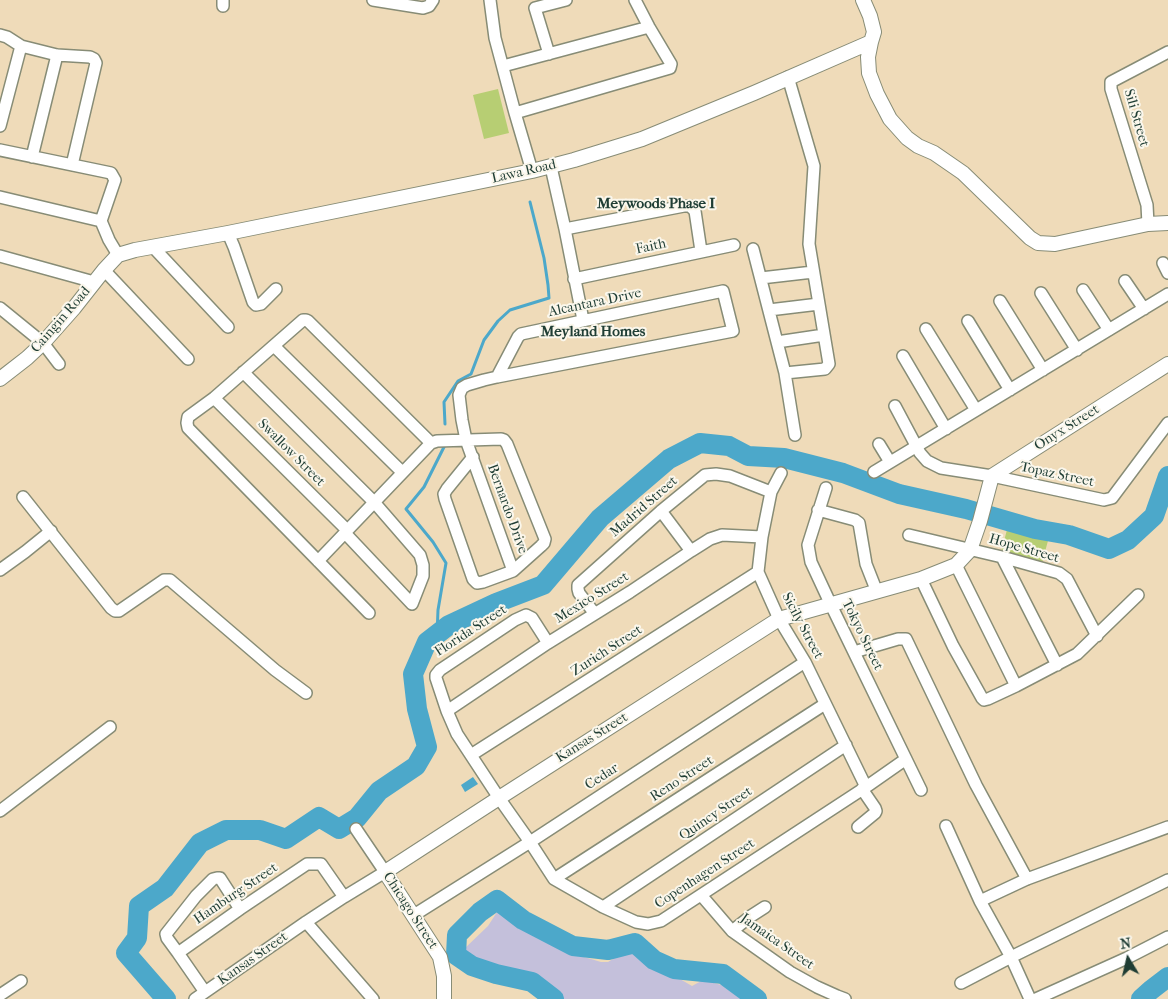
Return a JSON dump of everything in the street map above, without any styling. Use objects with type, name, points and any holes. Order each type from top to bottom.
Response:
[{"type":"street","points":[[373,0],[423,8],[429,6],[433,0]]},
{"type":"street","points":[[490,0],[495,38],[532,171]]},
{"type":"street","points":[[549,54],[535,8],[566,0]]},
{"type":"street","points":[[515,113],[670,68],[671,64],[635,0]]},
{"type":"street","points":[[863,0],[874,32],[868,57],[869,73],[879,100],[890,119],[907,138],[918,146],[934,153],[963,173],[1030,238],[1038,243],[1055,244],[1148,224],[1168,223]]},
{"type":"street","points":[[503,66],[649,27]]},
{"type":"street","points":[[0,35],[21,46],[57,55],[90,57],[94,59],[96,63],[72,165]]},
{"type":"street","name":"Lawa Road","points":[[118,255],[551,166],[642,138],[871,42]]},
{"type":"street","points":[[0,126],[21,46]]},
{"type":"street","name":"Sili Street","points":[[1148,224],[1147,205],[1111,89],[1111,82],[1168,52]]},
{"type":"street","points":[[32,157],[57,55]]},
{"type":"street","points":[[785,373],[825,369],[829,364],[809,244],[814,166],[788,78]]},
{"type":"street","points":[[0,150],[111,173],[115,180],[101,222],[118,255]]},
{"type":"street","points":[[551,166],[583,320]]},
{"type":"street","points":[[0,197],[101,222]]},
{"type":"street","points":[[565,229],[690,206],[695,211],[701,251]]},
{"type":"street","points":[[228,233],[253,302],[256,305],[260,304],[276,289]]},
{"type":"street","name":"Faith","points":[[574,279],[734,245]]},
{"type":"street","points":[[152,247],[228,327]]},
{"type":"street","points":[[753,249],[785,373],[794,435]]},
{"type":"street","name":"Caingin Road","points":[[0,379],[43,343],[118,255]]},
{"type":"street","points":[[0,256],[94,282]]},
{"type":"street","points":[[104,270],[188,359]]},
{"type":"street","points":[[761,278],[813,272]]},
{"type":"street","points":[[1125,281],[1144,309]]},
{"type":"street","points":[[1083,290],[1109,330]]},
{"type":"street","name":"Alcantara Drive","points":[[723,291],[733,331],[497,377],[521,334],[723,291]]},
{"type":"street","points":[[1041,293],[1077,350]]},
{"type":"street","points":[[874,472],[1168,294]]},
{"type":"street","points":[[1000,301],[1043,370]]},
{"type":"street","points":[[769,310],[819,304]]},
{"type":"street","points":[[0,308],[43,343],[59,364]]},
{"type":"street","points":[[369,613],[188,428],[188,418],[214,398],[303,320],[308,320],[431,443]]},
{"type":"street","points":[[968,321],[1010,390]]},
{"type":"street","points":[[926,329],[976,410]]},
{"type":"street","points":[[777,342],[824,334]]},
{"type":"street","points":[[274,346],[402,472]]},
{"type":"street","points":[[903,356],[946,429]]},
{"type":"street","name":"Onyx Street","points":[[992,476],[1168,364]]},
{"type":"street","points":[[243,372],[374,502]]},
{"type":"street","name":"Bernardo Drive","points":[[472,457],[444,494],[473,578],[477,583],[513,571],[466,440],[459,395],[462,388],[467,385],[497,377]]},
{"type":"street","name":"Swallow Street","points":[[214,398],[346,531],[412,604],[423,576],[423,565],[420,555],[374,502]]},
{"type":"street","points":[[895,406],[920,453],[927,461],[941,468],[992,476]]},
{"type":"street","name":"Topaz Street","points":[[992,476],[1104,500],[1112,498],[1168,424]]},
{"type":"street","points":[[318,561],[431,443],[437,441],[501,439],[508,444],[544,539],[544,543],[513,571]]},
{"type":"street","points":[[879,444],[890,462]]},
{"type":"street","points":[[758,572],[762,537],[771,492],[781,473]]},
{"type":"street","name":"Madrid Street","points":[[594,614],[579,593],[578,585],[661,511],[705,475],[730,476],[771,492]]},
{"type":"street","name":"Kansas Street","points":[[195,999],[344,896],[385,872],[779,619],[921,579],[956,565],[970,550],[985,505],[992,476]]},
{"type":"street","name":"Tokyo Street","points":[[826,488],[808,545],[811,562],[830,605],[921,790]]},
{"type":"street","points":[[23,497],[110,608],[119,611],[164,580],[170,580],[275,670],[306,693]]},
{"type":"street","points":[[818,510],[855,520],[859,523],[866,564],[877,592]]},
{"type":"street","points":[[661,511],[691,551]]},
{"type":"street","points":[[0,570],[51,531]]},
{"type":"street","name":"Mexico Street","points":[[447,711],[548,643],[710,539],[722,535],[762,537]]},
{"type":"street","name":"Hope Street","points":[[909,535],[1002,557],[1059,573],[1067,579],[1096,636]]},
{"type":"street","points":[[1002,557],[1057,665]]},
{"type":"street","points":[[956,565],[1016,686]]},
{"type":"street","name":"Sicily Street","points":[[758,572],[779,619],[805,662],[875,808],[875,813],[858,827]]},
{"type":"street","name":"Zurich Street","points":[[471,755],[758,572]]},
{"type":"street","points":[[921,579],[953,646],[984,700],[1016,686],[1077,654],[1138,595]]},
{"type":"street","name":"Florida Street","points":[[447,711],[436,678],[440,670],[515,620],[526,615],[532,618],[548,643]]},
{"type":"street","points":[[854,652],[898,638],[906,640],[976,785],[1027,879]]},
{"type":"street","name":"Cedar","points":[[414,915],[530,842],[805,662]]},
{"type":"street","name":"Reno Street","points":[[554,879],[825,704]]},
{"type":"street","name":"Copenhagen Street","points":[[447,711],[453,726],[471,755],[554,879],[603,907],[636,922],[648,924],[661,921],[906,759]]},
{"type":"street","points":[[0,811],[110,727]]},
{"type":"street","name":"Quincy Street","points":[[603,907],[846,745]]},
{"type":"street","points":[[946,826],[980,901],[1030,999]]},
{"type":"street","points":[[980,901],[1027,879],[1168,827]]},
{"type":"street","name":"Chicago Street","points":[[356,829],[440,957],[444,976],[444,999]]},
{"type":"street","name":"Hamburg Street","points":[[178,953],[307,864],[321,864],[344,896]]},
{"type":"street","points":[[205,992],[166,934],[196,896],[213,879],[220,878],[240,909]]},
{"type":"street","points":[[961,984],[1010,957],[1168,880]]},
{"type":"street","name":"Jamaica Street","points":[[701,895],[732,931],[790,972],[817,988],[846,999]]},
{"type":"street","points":[[732,931],[765,908]]},
{"type":"street","points":[[306,922],[373,999]]},
{"type":"street","points":[[1036,999],[1127,958],[1168,937]]},
{"type":"street","points":[[0,995],[21,981]]},
{"type":"shaded area","points":[[499,909],[513,923],[574,954],[601,962],[608,962],[629,952],[637,954],[692,986],[703,980],[732,988],[746,999],[557,999],[556,993],[538,980],[513,969],[487,964],[467,956],[463,950],[488,926]]},
{"type":"green space","points":[[498,89],[509,133],[484,139],[473,95]]},
{"type":"green space","points":[[1008,526],[1049,537],[1042,563],[1001,552]]},
{"type":"water","points":[[473,777],[478,784],[465,792],[461,785]]},
{"type":"waterway","points":[[445,424],[444,402],[458,381],[471,374],[484,340],[498,321],[510,310],[549,298],[544,258],[530,202]]},
{"type":"waterway","points":[[166,999],[126,953],[137,938],[139,906],[165,888],[200,843],[226,830],[260,830],[286,839],[319,817],[339,829],[357,818],[379,791],[416,766],[427,747],[417,709],[413,674],[427,642],[449,625],[496,603],[543,585],[600,518],[669,459],[700,443],[729,446],[748,456],[784,458],[843,473],[899,494],[966,509],[1035,529],[1069,535],[1109,549],[1128,540],[1154,516],[1168,476]]},
{"type":"waterway","points":[[437,635],[438,610],[446,563],[433,542],[406,509],[424,487],[445,445]]},
{"type":"waterway","points":[[554,999],[532,982],[496,974],[472,966],[456,955],[457,935],[480,912],[497,900],[523,920],[573,946],[608,950],[635,943],[654,960],[674,969],[723,974],[757,999]]},
{"type":"waterway","points":[[1141,999],[1168,977]]},
{"type":"district","name":"Meywoods Phase I","points":[[656,204]]},
{"type":"district","name":"Meyland Homes","points":[[593,332]]}]
